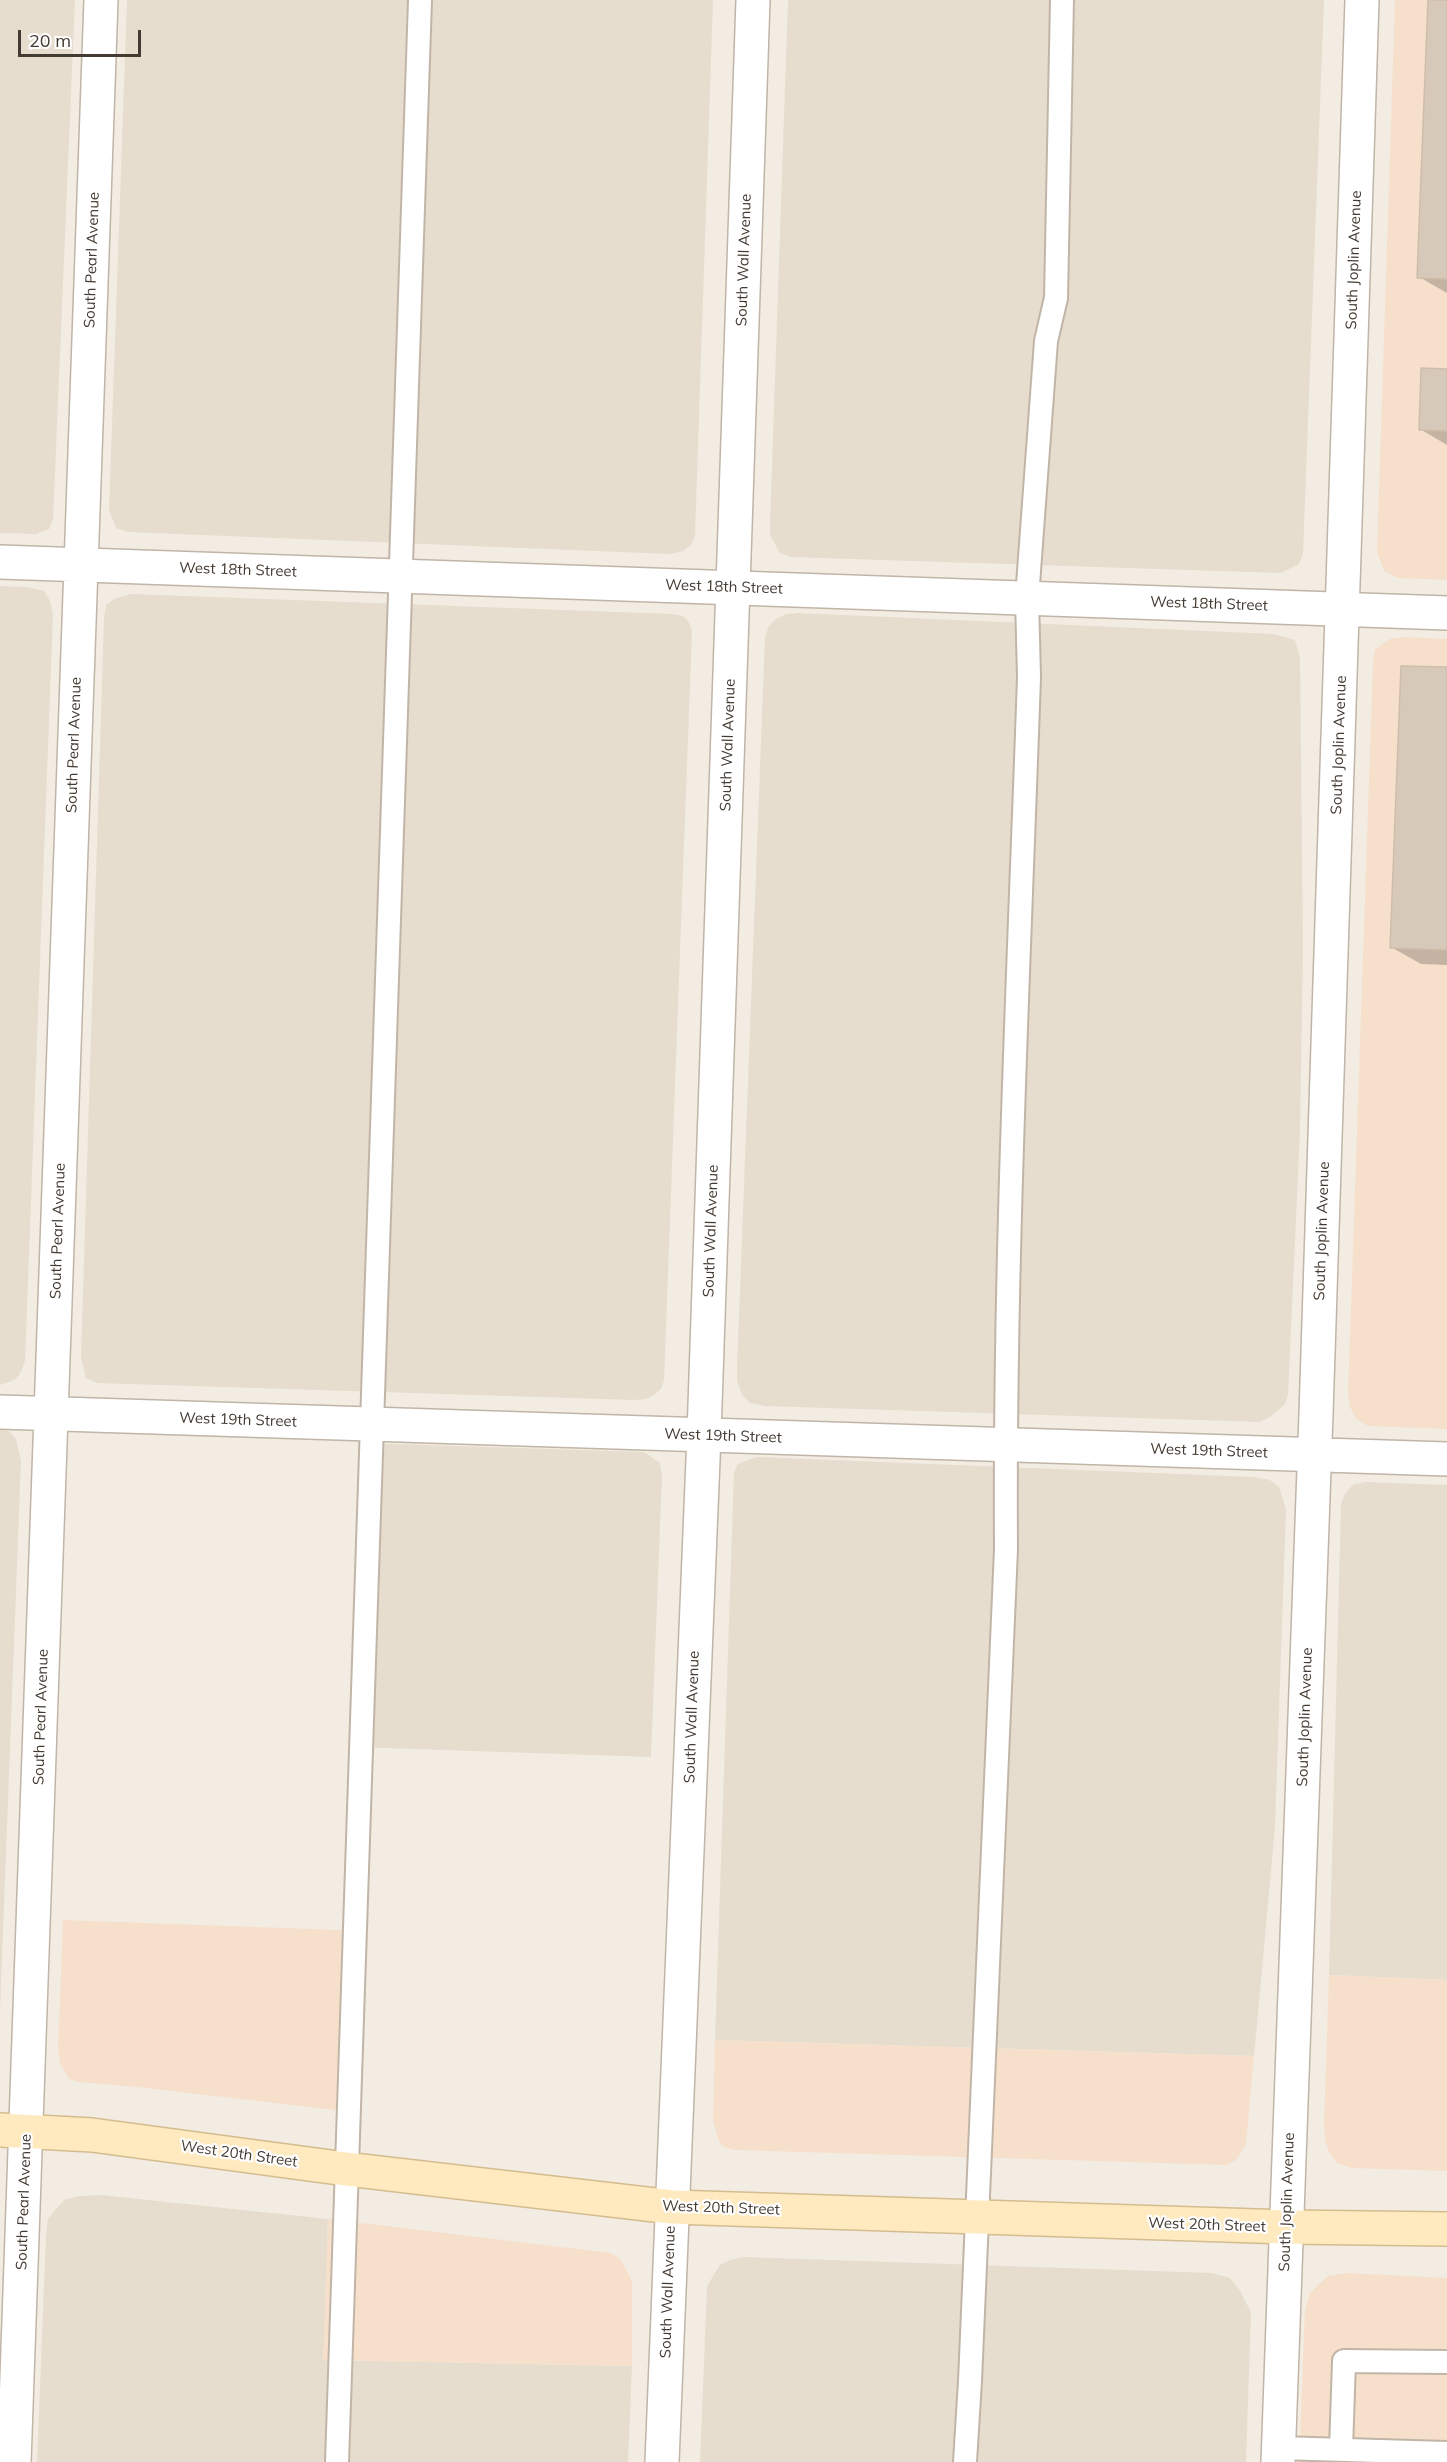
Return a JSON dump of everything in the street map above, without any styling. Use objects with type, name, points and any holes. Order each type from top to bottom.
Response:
[{"type":"main road","name":"West 20th Street","points":[[13,2130],[102,2136],[346,2169],[672,2207],[1287,2228],[1447,2229]]},
{"type":"street","name":"South Pearl Avenue","points":[[14,2462],[13,2130],[52,1413],[101,0]]},
{"type":"street","name":"South Wall Avenue","points":[[662,2462],[704,1435],[753,0]]},
{"type":"street","name":"South Joplin Avenue","points":[[1279,2455],[1315,1455],[1362,0]]},
{"type":"street","name":"West 18th Street","points":[[0,562],[1447,613]]},
{"type":"street","name":"West 19th Street","points":[[0,1412],[1447,1459]]},
{"type":"lane","points":[[337,2462],[420,0]]},
{"type":"lane","points":[[965,2462],[1006,1550],[1005,1445],[1029,677],[1027,598],[1046,341],[1056,298],[1062,0]]},
{"type":"lane","points":[[1341,2450],[1344,2361],[1447,2362]]},
{"type":"lane","points":[[1279,2455],[1341,2450],[1447,2453]]},
{"type":"shaded area","points":[[0,0],[75,0],[53,519],[49,529],[36,534],[0,533]]},
{"type":"shaded area","points":[[127,0],[713,0],[695,536],[691,545],[683,551],[670,554],[128,532],[116,528],[109,510]]},
{"type":"shaded area","points":[[788,0],[1324,0],[1303,554],[1299,564],[1281,573],[790,557],[780,553],[770,535],[770,524]]},
{"type":"shaded area","points":[[1395,0],[1447,0],[1447,580],[1398,578],[1384,571],[1377,551]]},
{"type":"shaded area","points":[[0,586],[27,587],[44,591],[50,601],[53,614],[25,1361],[20,1374],[14,1380],[0,1385]]},
{"type":"shaded area","points":[[131,594],[672,614],[683,616],[689,622],[692,631],[664,1380],[661,1389],[655,1394],[646,1399],[634,1400],[97,1383],[86,1378],[81,1357],[104,618],[106,605],[114,599]]},
{"type":"shaded area","points":[[786,614],[1274,634],[1295,640],[1300,658],[1303,950],[1300,1130],[1288,1395],[1285,1404],[1270,1417],[1260,1422],[765,1406],[750,1403],[742,1395],[737,1381],[737,1368],[765,637],[769,626],[776,619]]},
{"type":"shaded area","points":[[1404,637],[1447,639],[1447,1429],[1368,1426],[1356,1419],[1350,1407],[1348,1394],[1373,663],[1375,650],[1382,644],[1390,639]]},
{"type":"shaded area","points":[[0,1428],[10,1432],[16,1439],[21,1461],[0,2010]]},
{"type":"shaded area","points":[[363,1443],[644,1452],[660,1463],[662,1475],[651,1757],[353,1747]]},
{"type":"shaded area","points":[[757,1457],[1254,1477],[1270,1480],[1279,1487],[1286,1509],[1275,1827],[1254,2056],[715,2040],[734,1472],[738,1464]]},
{"type":"shaded area","points":[[1366,1482],[1447,1485],[1447,1980],[1329,1975],[1341,1504],[1345,1493],[1354,1484]]},
{"type":"shaded area","points":[[63,1920],[367,1931],[361,2113],[79,2082],[69,2079],[60,2063],[58,2049]]},
{"type":"shaded area","points":[[1329,1975],[1447,1980],[1447,2171],[1351,2168],[1337,2163],[1329,2152],[1325,2140],[1324,2123]]},
{"type":"shaded area","points":[[715,2040],[1254,2056],[1246,2144],[1236,2160],[1226,2165],[735,2150],[724,2147],[719,2141],[713,2121]]},
{"type":"shaded area","points":[[101,2195],[328,2219],[324,2360],[632,2366],[628,2462],[37,2462],[48,2219],[64,2200],[79,2196]]},
{"type":"shaded area","points":[[328,2219],[611,2253],[621,2260],[632,2281],[632,2366],[323,2360]]},
{"type":"shaded area","points":[[744,2257],[1212,2273],[1230,2278],[1239,2289],[1251,2312],[1246,2462],[700,2462],[707,2286],[720,2265]]},
{"type":"shaded area","points":[[1346,2273],[1447,2278],[1447,2462],[1299,2462],[1305,2310],[1310,2293],[1318,2285],[1328,2276]]},
{"type":"building","points":[[1428,0],[1447,0],[1447,279],[1417,278]]},
{"type":"building","points":[[1421,368],[1447,369],[1447,431],[1419,430]]},
{"type":"building","points":[[1401,666],[1447,667],[1447,950],[1390,948]]}]
